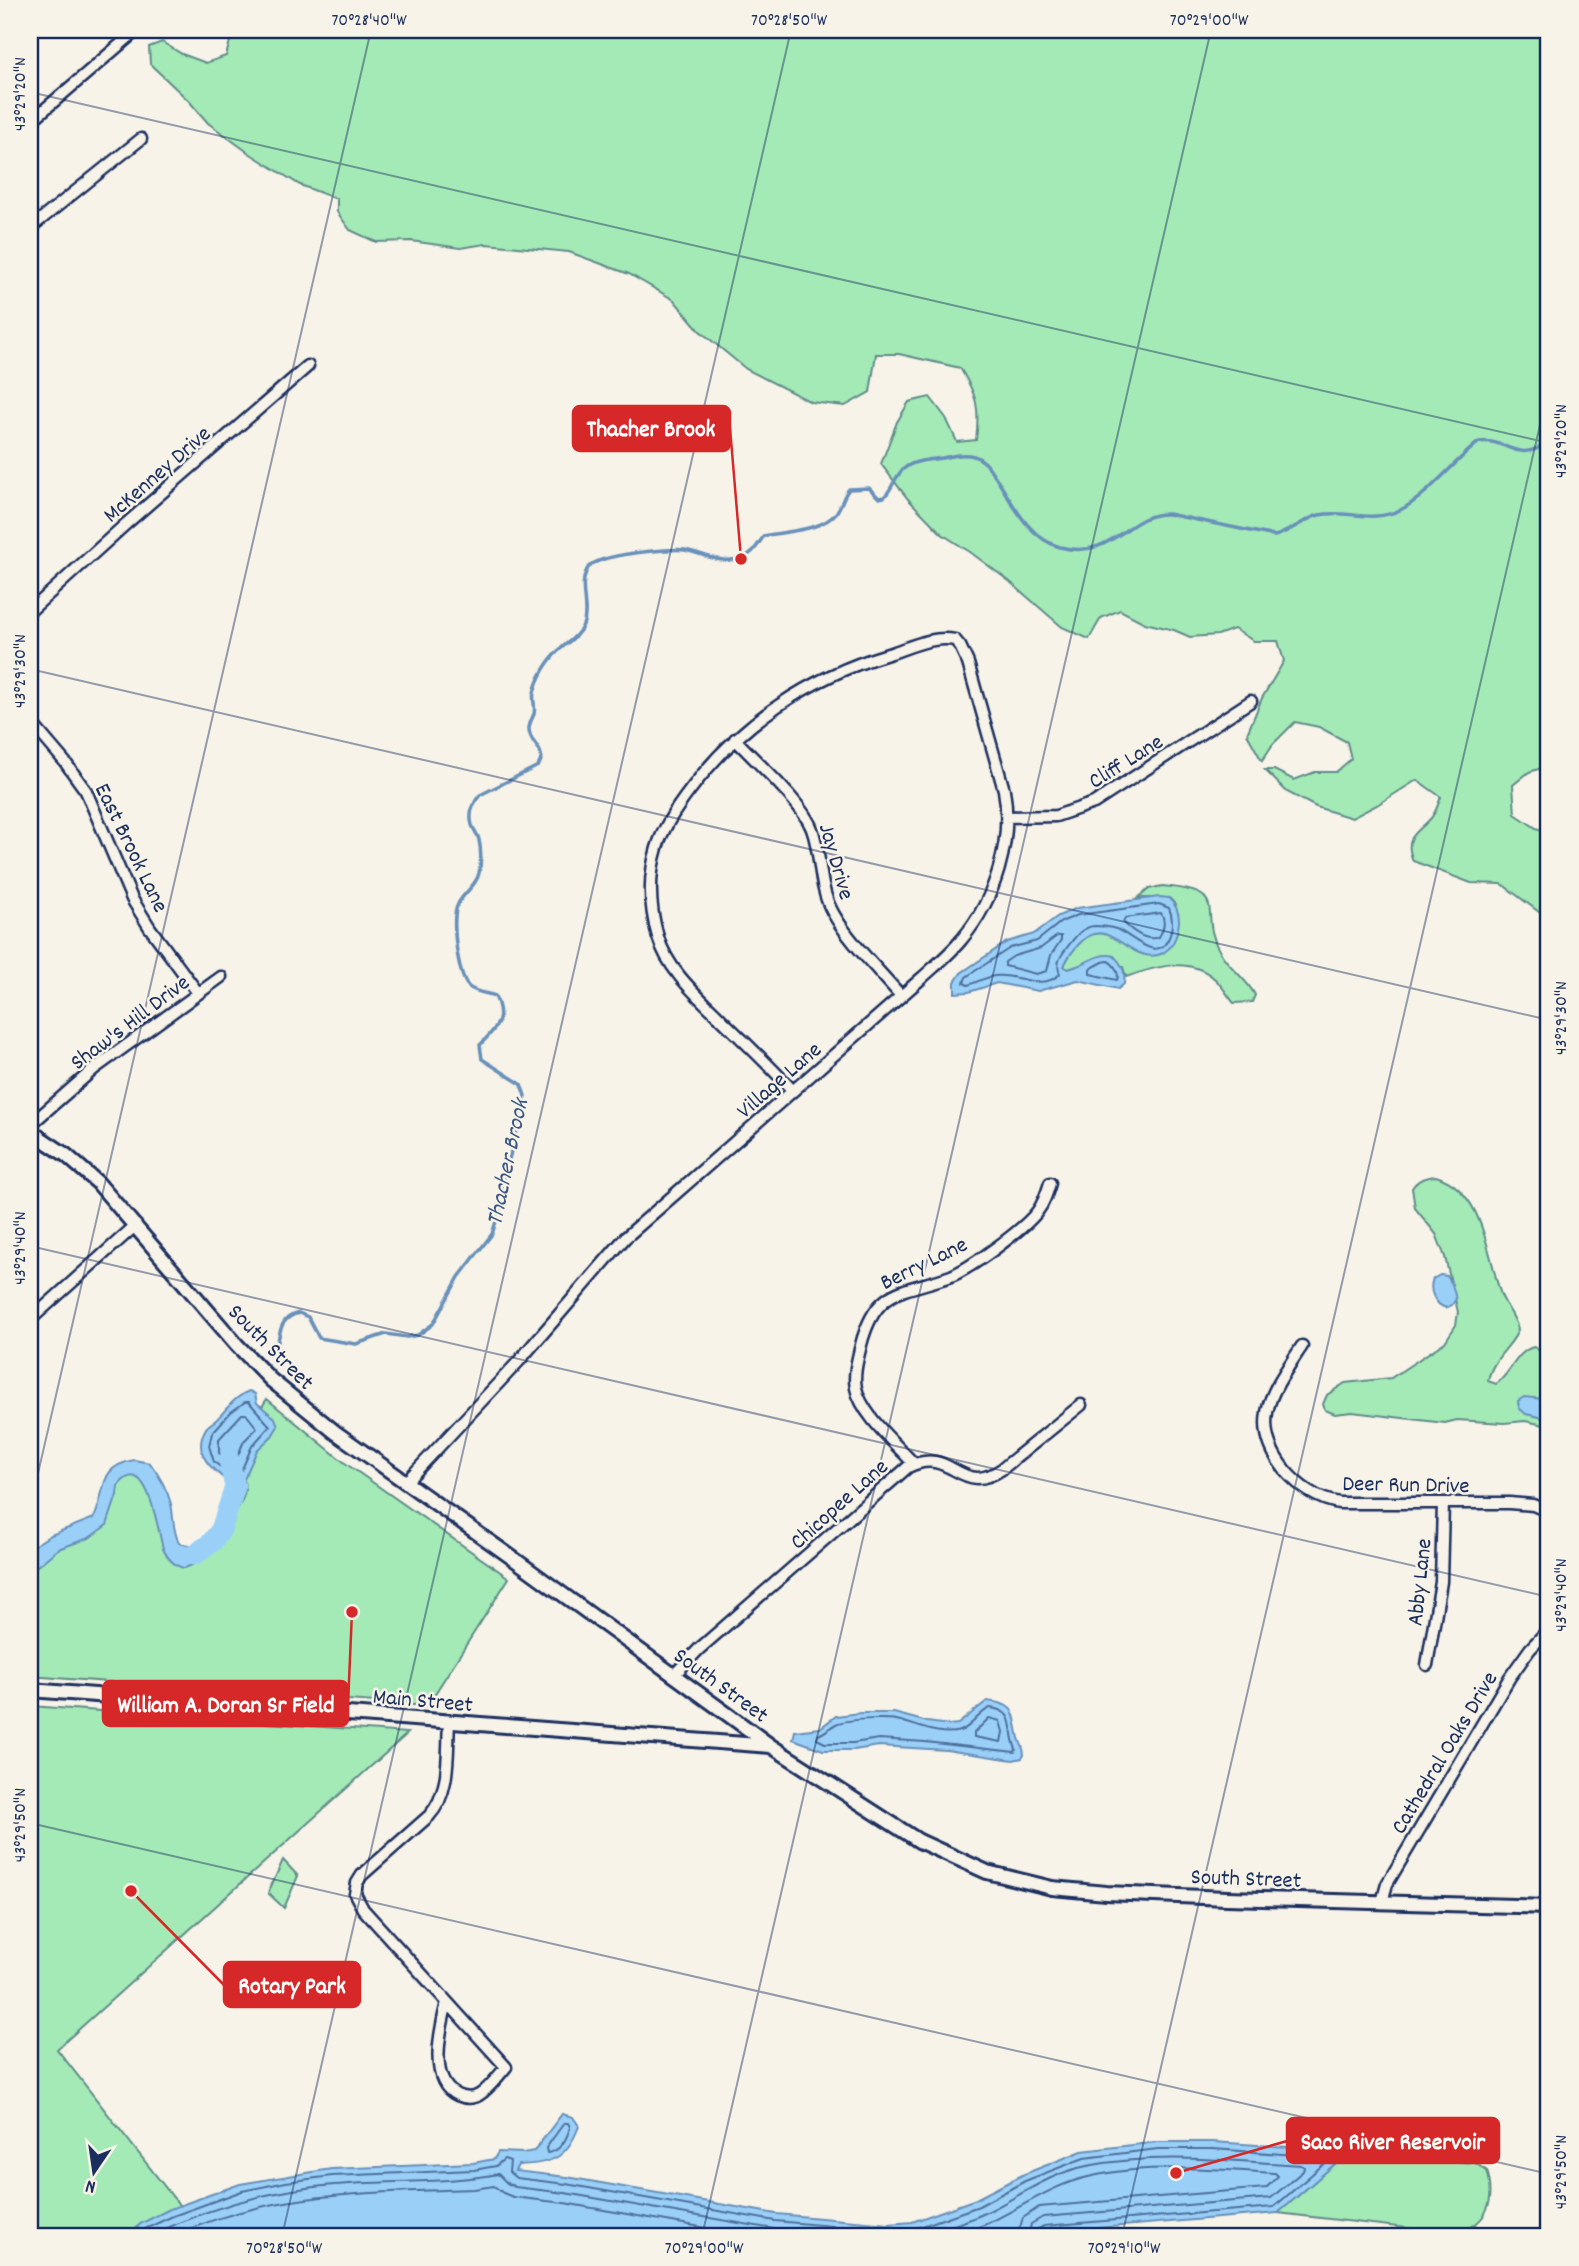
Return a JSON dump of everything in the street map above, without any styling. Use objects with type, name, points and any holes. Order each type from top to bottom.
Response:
[{"type":"street","points":[[30,122],[137,30]]},
{"type":"street","points":[[30,228],[141,139]]},
{"type":"street","name":"McKenney Drive","points":[[30,611],[308,366]]},
{"type":"street","name":"Village Lane","points":[[405,1483],[535,1342],[611,1252],[960,942],[980,913],[995,880],[1007,817],[1004,790],[968,663],[955,640],[927,642],[841,670],[788,698],[735,740]]},
{"type":"street","name":"Cliff Lane","points":[[1007,817],[1056,816],[1094,803],[1251,701]]},
{"type":"street","name":"East Brook Lane","points":[[30,721],[86,791],[132,899],[149,928],[198,993]]},
{"type":"street","points":[[735,740],[698,779],[664,830],[656,850],[651,881],[653,915],[661,946],[671,964],[695,993],[793,1091]]},
{"type":"street","name":"Jay Drive","points":[[735,740],[809,823],[831,910],[847,934],[901,996]]},
{"type":"street","name":"Shaw's Hill Drive","points":[[30,1125],[93,1069],[221,977]]},
{"type":"street","name":"South Street","points":[[30,1131],[58,1149],[108,1193],[237,1345],[260,1369],[335,1432],[771,1746],[919,1842],[986,1872],[1029,1884],[1106,1893],[1549,1908]]},
{"type":"street","name":"Berry Lane","points":[[914,1464],[874,1419],[858,1395],[856,1375],[866,1328],[876,1310],[890,1295],[908,1287],[953,1275],[1023,1225],[1043,1203],[1050,1183]]},
{"type":"street","points":[[30,1320],[136,1226]]},
{"type":"street","name":"Deer Run Drive","points":[[1302,1346],[1275,1389],[1266,1413],[1267,1440],[1273,1454],[1288,1474],[1314,1496],[1350,1504],[1524,1504],[1549,1512]]},
{"type":"street","name":"Chicopee Lane","points":[[674,1675],[699,1649],[815,1550],[895,1477],[914,1464],[928,1461],[941,1463],[969,1478],[983,1479],[1002,1469],[1081,1405]]},
{"type":"street","name":"Abby Lane","points":[[1427,1665],[1441,1582],[1443,1503]]},
{"type":"street","name":"Cathedral Oaks Drive","points":[[1382,1902],[1387,1884],[1501,1691],[1530,1649],[1549,1629]]},
{"type":"street","name":"Main Street","points":[[30,1690],[771,1746]]},
{"type":"street","points":[[447,2002],[439,2042],[441,2074],[449,2090],[472,2098],[483,2092],[506,2067],[447,2002],[362,1909],[355,1894],[362,1875],[438,1805],[443,1790],[449,1722]]},
{"type":"green space","points":[[233,30],[1549,30],[1549,766],[1529,772],[1513,785],[1515,814],[1549,833],[1549,913],[1539,912],[1502,884],[1471,883],[1413,861],[1410,846],[1413,836],[1433,816],[1441,797],[1417,780],[1352,818],[1316,807],[1287,792],[1265,770],[1274,770],[1294,780],[1315,772],[1336,772],[1351,759],[1347,742],[1319,727],[1295,722],[1273,744],[1262,761],[1247,734],[1262,698],[1284,661],[1278,641],[1254,641],[1234,629],[1218,635],[1190,637],[1145,623],[1120,610],[1101,618],[1089,639],[1062,627],[1009,581],[942,534],[908,499],[881,464],[897,422],[909,402],[930,397],[946,418],[957,442],[976,440],[976,402],[960,368],[899,354],[876,354],[870,392],[845,406],[811,402],[746,369],[700,331],[674,300],[629,274],[569,252],[486,244],[460,248],[411,241],[376,242],[350,230],[337,212],[337,199],[300,185],[249,153],[208,123],[150,64],[149,47],[162,42],[182,54],[206,63],[226,56]]},
{"type":"green space","points":[[1162,886],[1184,889],[1206,898],[1220,952],[1255,995],[1252,1002],[1234,1003],[1219,983],[1206,972],[1184,965],[1160,967],[1126,977],[1123,967],[1084,964],[1068,969],[1064,967],[1084,939],[1098,933],[1113,937],[1136,951],[1176,905],[1169,898],[1138,898],[1149,889]]},
{"type":"green space","points":[[1436,1176],[1452,1184],[1474,1209],[1487,1243],[1501,1295],[1518,1329],[1494,1365],[1488,1381],[1496,1384],[1501,1380],[1528,1349],[1534,1347],[1549,1358],[1549,1397],[1528,1398],[1527,1414],[1549,1419],[1549,1426],[1525,1421],[1504,1423],[1457,1420],[1445,1423],[1352,1412],[1335,1414],[1325,1410],[1323,1404],[1327,1395],[1345,1383],[1391,1378],[1445,1342],[1456,1325],[1458,1312],[1445,1257],[1436,1234],[1415,1208],[1412,1188],[1422,1179]]},
{"type":"green space","points":[[267,1399],[345,1463],[509,1578],[427,1706],[30,1676],[30,1563],[93,1527],[117,1475],[141,1471],[173,1539],[183,1546],[206,1542],[227,1523],[242,1500],[244,1481],[230,1455]]},
{"type":"green space","points":[[30,1706],[408,1733],[57,2049],[190,2219],[135,2236],[30,2236]]},
{"type":"green space","points":[[283,1860],[298,1876],[284,1908],[268,1893]]},
{"type":"green space","points":[[1350,2151],[1475,2163],[1487,2171],[1490,2183],[1489,2204],[1485,2213],[1472,2227],[1449,2233],[1278,2213]]},
{"type":"water","points":[[1169,898],[1177,908],[1179,916],[1176,936],[1164,953],[1151,956],[1143,954],[1100,933],[1086,937],[1066,961],[1064,967],[1068,969],[1097,957],[1114,956],[1124,972],[1124,984],[1118,989],[1078,980],[1038,991],[997,983],[969,992],[955,993],[955,982],[961,973],[1007,942],[1034,934],[1058,916],[1077,908]]},
{"type":"water","points":[[1440,1275],[1447,1276],[1456,1299],[1446,1308],[1439,1304],[1432,1292],[1433,1279]]},
{"type":"water","points":[[249,1391],[255,1394],[257,1403],[275,1418],[278,1426],[257,1450],[242,1484],[235,1487],[208,1463],[201,1448],[202,1440],[207,1427],[235,1399]]},
{"type":"water","points":[[1524,1397],[1549,1397],[1549,1419],[1526,1414],[1519,1408],[1518,1401]]},
{"type":"water","points":[[134,1460],[150,1463],[162,1482],[171,1504],[179,1543],[202,1543],[221,1530],[208,1554],[185,1568],[173,1562],[164,1551],[145,1487],[138,1478],[129,1477],[118,1486],[107,1525],[89,1538],[58,1549],[30,1572],[30,1548],[51,1535],[94,1518],[109,1474],[122,1463]]},
{"type":"water","points":[[987,1701],[1004,1705],[1012,1712],[1024,1750],[1022,1758],[1013,1760],[946,1750],[879,1746],[854,1750],[823,1750],[793,1739],[795,1731],[820,1728],[836,1716],[860,1713],[894,1713],[927,1722],[958,1724]]},
{"type":"water","points":[[562,2114],[573,2117],[579,2126],[569,2146],[556,2158],[518,2165],[515,2171],[567,2177],[776,2214],[889,2224],[912,2222],[976,2199],[1022,2175],[1082,2151],[1158,2142],[1213,2142],[1350,2151],[1278,2213],[1003,2236],[130,2236],[140,2224],[170,2209],[240,2184],[331,2169],[473,2163],[494,2159],[498,2152],[534,2151]]},
{"type":"waterway","name":"Thacher Brook","points":[[273,1359],[282,1325],[291,1316],[299,1313],[308,1317],[319,1338],[356,1344],[386,1334],[407,1337],[418,1335],[433,1324],[459,1277],[492,1234],[502,1203],[504,1179],[525,1096],[521,1084],[482,1059],[480,1045],[498,1023],[500,1011],[495,996],[478,992],[465,981],[456,947],[456,911],[460,900],[476,881],[479,873],[480,844],[471,821],[475,802],[480,795],[538,766],[541,760],[540,751],[529,729],[534,714],[535,688],[550,661],[583,625],[585,575],[594,563],[634,553],[665,550],[685,550],[721,560],[742,558],[752,552],[764,536],[813,527],[830,519],[849,489],[869,488],[879,498],[884,497],[902,470],[910,465],[958,455],[974,456],[984,462],[1022,518],[1039,536],[1060,547],[1078,550],[1107,542],[1141,520],[1154,515],[1168,514],[1275,536],[1319,515],[1389,514],[1420,497],[1479,442],[1489,442],[1520,451],[1528,451],[1549,442]]},
{"type":"waterway","name":"Thacher Brook","points":[[194,1555],[211,1543],[221,1530],[235,1487],[229,1460]]},
{"type":"place","name":"Thacher Brook","points":[[741,559]]},
{"type":"place","name":"William A. Doran Sr Field","points":[[352,1612]]},
{"type":"place","name":"Rotary Park","points":[[131,1891]]},
{"type":"place","name":"Saco River Reservoir","points":[[1176,2173]]}]
